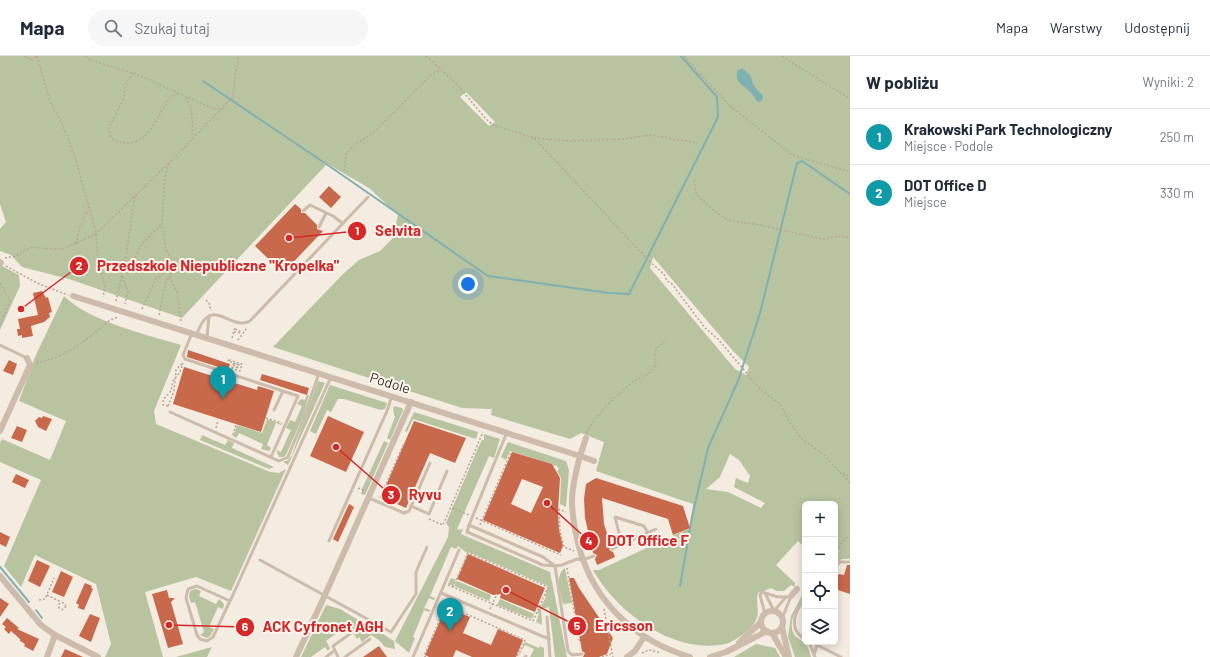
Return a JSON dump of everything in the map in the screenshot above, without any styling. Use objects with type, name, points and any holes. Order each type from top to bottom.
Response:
[{"type":"street","name":"Podole","points":[[73,296],[331,376],[594,461]]},
{"type":"street","points":[[0,431],[30,365],[27,358]]},
{"type":"street","points":[[296,657],[411,402]]},
{"type":"street","points":[[586,438],[574,482],[572,502],[574,522],[582,560],[597,590],[625,623],[644,637],[665,648],[690,657]]},
{"type":"street","points":[[0,576],[41,625],[55,635],[98,657]]},
{"type":"street","points":[[789,597],[797,589]]},
{"type":"street","points":[[731,649],[761,622],[765,614],[774,611],[782,619],[782,627],[788,657]]},
{"type":"street","points":[[761,622],[763,627],[769,632],[788,657]]},
{"type":"street","points":[[710,657],[769,632],[778,631],[782,627]]},
{"type":"street","points":[[47,657],[55,635]]},
{"type":"street","points":[[627,657],[635,650],[644,637]]},
{"type":"lane","points":[[270,457],[298,396],[185,359],[183,355],[194,333],[202,322],[210,316],[223,316],[243,323],[250,322],[368,197]]},
{"type":"lane","points":[[302,211],[310,205],[342,223]]},
{"type":"lane","points":[[319,227],[326,213]]},
{"type":"lane","points":[[207,338],[210,316]]},
{"type":"lane","points":[[0,345],[27,358]]},
{"type":"lane","points":[[170,412],[279,461],[288,457],[303,420],[319,373]]},
{"type":"lane","points":[[230,601],[197,586],[188,589],[186,598],[196,635],[200,639],[208,641],[212,638],[230,601],[331,376]]},
{"type":"lane","points":[[274,410],[283,391]]},
{"type":"lane","points":[[329,541],[387,411],[392,396]]},
{"type":"lane","points":[[506,432],[467,532],[506,546],[543,565],[562,565],[577,559],[582,560],[594,556]]},
{"type":"lane","points":[[369,498],[404,513],[412,506],[430,463]]},
{"type":"lane","points":[[412,506],[429,514],[448,471]]},
{"type":"lane","points":[[622,545],[616,517],[644,526],[648,533]]},
{"type":"lane","points":[[469,525],[544,557],[555,566],[568,651],[572,656],[582,654]]},
{"type":"lane","points":[[612,549],[656,529]]},
{"type":"lane","points":[[260,560],[391,632],[416,594],[416,572],[427,546]]},
{"type":"lane","points":[[413,657],[459,550]]},
{"type":"lane","points":[[838,564],[840,562],[850,562]]},
{"type":"lane","points":[[765,614],[760,595],[762,592],[789,597]]},
{"type":"lane","points":[[441,593],[549,639]]},
{"type":"lane","points":[[765,593],[774,611],[789,597]]},
{"type":"lane","points":[[782,619],[789,597]]},
{"type":"lane","points":[[802,604],[796,613],[794,628],[796,632],[802,637]]},
{"type":"lane","points":[[547,617],[550,657]]},
{"type":"lane","points":[[338,657],[333,646],[354,631]]},
{"type":"lane","points":[[345,657],[370,639]]},
{"type":"lane","points":[[811,645],[814,656]]},
{"type":"lane","points":[[814,656],[818,645]]},
{"type":"lane","points":[[820,645],[841,657]]},
{"type":"lane","points":[[326,657],[334,651]]},
{"type":"path","points":[[24,56],[31,60],[37,56],[50,102],[62,124],[75,157],[96,233],[98,259],[105,287],[103,297]]},
{"type":"path","points":[[85,56],[90,60],[133,73],[177,94],[214,109],[221,109]]},
{"type":"path","points":[[426,56],[457,84],[484,118],[493,124],[534,138],[570,141],[624,140],[650,135],[698,143]]},
{"type":"path","points":[[684,56],[728,104],[792,155],[850,172]]},
{"type":"path","points":[[782,56],[850,99]]},
{"type":"path","points":[[73,296],[44,286],[1,263],[6,257],[16,256],[33,246],[48,249],[62,248],[76,244],[96,233],[169,163],[230,101],[232,98],[239,57]]},
{"type":"path","points":[[344,171],[346,154],[356,144],[374,132],[432,75],[440,70]]},
{"type":"path","points":[[133,73],[126,83],[123,100],[109,128],[109,133],[115,140],[131,144],[139,141],[152,126],[171,96],[177,94]]},
{"type":"path","points":[[186,98],[189,101],[193,122],[192,138]]},
{"type":"path","points":[[534,138],[649,261],[664,274],[667,281],[672,284],[705,328],[718,339],[760,389],[780,404],[790,423],[802,439],[824,455],[842,472],[850,483]]},
{"type":"path","points":[[169,163],[163,186],[162,223],[165,246],[172,265],[171,282],[177,293],[181,321]]},
{"type":"path","points":[[694,180],[696,193],[700,198],[715,212],[731,221],[760,225],[822,239],[840,236],[850,238]]},
{"type":"path","points":[[116,301],[124,269],[136,194]]},
{"type":"path","points":[[76,244],[79,230],[89,209]]},
{"type":"path","points":[[124,269],[130,265],[137,256],[141,246],[162,223]]},
{"type":"path","points":[[142,309],[156,279],[172,265]]},
{"type":"path","points":[[159,315],[166,281],[171,275]]},
{"type":"path","points":[[122,276],[128,292],[125,304]]},
{"type":"path","points":[[0,283],[10,301],[0,325]]},
{"type":"path","points":[[210,316],[207,301],[211,299]]},
{"type":"path","points":[[30,365],[57,358],[71,351],[110,320],[118,317]]},
{"type":"path","points":[[235,328],[246,329],[238,340]]},
{"type":"path","points":[[232,338],[235,328]]},
{"type":"path","points":[[235,328],[242,333]]},
{"type":"path","points":[[234,332],[242,333]]},
{"type":"path","points":[[234,332],[240,336]]},
{"type":"path","points":[[586,438],[591,423],[614,398],[634,381],[651,373],[656,366],[653,355],[655,350],[666,340]]},
{"type":"path","points":[[168,406],[163,404],[163,400],[172,391],[173,381],[185,359]]},
{"type":"path","points":[[228,361],[242,364],[240,371],[230,368],[239,369],[232,364],[240,365],[228,361]]},
{"type":"path","points":[[170,412],[168,406],[174,391],[178,367],[183,364]]},
{"type":"path","points":[[266,418],[286,424]]},
{"type":"path","points":[[214,432],[218,420]]},
{"type":"path","points":[[231,439],[236,424]]},
{"type":"path","points":[[483,432],[452,507],[561,555]]},
{"type":"path","points":[[380,498],[404,442]]},
{"type":"path","points":[[478,529],[511,452]]},
{"type":"path","points":[[842,472],[850,477]]},
{"type":"path","points":[[385,473],[390,475]]},
{"type":"path","points":[[361,494],[362,490]]},
{"type":"path","points":[[567,512],[559,509],[560,531],[564,547],[574,551]]},
{"type":"path","points":[[838,547],[850,535]]},
{"type":"path","points":[[445,583],[453,587],[532,621],[548,586],[468,553],[453,587]]},
{"type":"path","points":[[573,565],[566,568],[579,640],[582,640]]},
{"type":"path","points":[[39,600],[42,601],[54,578]]},
{"type":"path","points":[[493,604],[497,594]]},
{"type":"path","points":[[46,595],[63,603]]},
{"type":"path","points":[[426,657],[424,656],[446,605],[525,640],[518,657]]},
{"type":"path","points":[[604,607],[613,657]]},
{"type":"path","points":[[642,649],[638,655],[649,650],[662,654],[652,647]]},
{"type":"path","points":[[602,657],[612,654]]},
{"type":"green space","points":[[0,56],[850,56],[850,559],[842,559],[838,562],[838,552],[840,550],[838,551],[838,501],[802,501],[802,545],[798,541],[776,565],[795,583],[795,587],[791,585],[784,591],[776,591],[771,588],[758,593],[758,615],[755,622],[740,637],[729,643],[709,646],[689,644],[669,637],[650,628],[617,602],[593,570],[599,570],[690,528],[693,504],[596,471],[604,442],[581,433],[570,439],[491,415],[492,409],[462,408],[273,347],[343,274],[359,260],[380,251],[392,239],[398,215],[369,188],[314,156],[326,165],[182,318],[69,279],[22,267],[11,255],[0,251],[0,229],[6,222],[0,204]],"holes":[[[466,92],[495,122],[489,126],[460,97]],[[653,257],[732,350],[749,367],[746,375],[735,369],[650,268]],[[730,454],[739,460],[750,476],[748,483],[736,478],[734,487],[765,503],[761,508],[728,492],[706,489],[720,477]]]},
{"type":"green space","points":[[0,265],[19,275],[20,286],[0,330]]},
{"type":"green space","points":[[64,296],[88,313],[103,320],[136,332],[181,345],[154,411],[156,424],[270,472],[279,473],[286,469],[231,591],[196,577],[145,592],[163,657],[105,657],[111,644],[96,584],[35,555],[21,587],[4,566],[41,480],[0,462],[0,443],[2,439],[50,460],[66,421],[19,401],[35,357]]},
{"type":"green space","points":[[318,381],[325,383],[288,465],[283,462],[288,460],[292,455]]},
{"type":"green space","points":[[330,385],[387,403],[385,409],[381,410],[344,399],[338,399],[331,412],[327,410],[316,434],[310,431]]},
{"type":"green space","points":[[307,395],[309,395],[303,416],[286,455],[279,457],[276,450],[281,452],[291,430],[286,428],[290,420],[295,422],[302,406],[297,404],[301,399],[305,400]]},
{"type":"green space","points":[[394,406],[402,408],[403,410],[390,440],[387,438],[395,417],[393,410]]},
{"type":"green space","points":[[414,412],[478,432],[476,439],[413,419],[407,432],[405,431]]},
{"type":"green space","points":[[267,419],[282,424],[276,423],[267,445],[271,448],[269,451],[261,449],[263,444],[239,433],[236,438],[233,436],[237,425],[262,433]]},
{"type":"green space","points":[[484,434],[500,439],[494,458],[489,456],[457,529],[461,530],[463,528],[461,534],[550,572],[567,657],[555,657],[549,607],[541,609],[542,625],[536,622],[539,614],[537,613],[546,597],[548,586],[468,552],[460,570],[467,553],[458,546],[456,549],[451,547],[430,596],[435,598],[434,600],[429,598],[424,608],[430,610],[429,612],[424,610],[413,637],[415,638],[409,653],[395,641],[448,537],[449,527],[446,523],[478,448],[482,440],[484,440]]},
{"type":"green space","points":[[202,435],[225,445],[228,440],[234,443],[232,448],[274,467],[269,469],[200,440]]},
{"type":"green space","points":[[384,441],[388,443],[365,495],[362,494],[362,489]]},
{"type":"green space","points":[[508,442],[566,461],[569,470],[566,507],[560,504],[561,478],[557,471],[559,469],[556,465],[554,466],[552,464],[510,451],[506,460],[501,457]]},
{"type":"green space","points":[[565,568],[572,603],[563,604],[559,580],[562,571]]},
{"type":"green space","points":[[451,578],[456,580],[453,586],[448,584]]},
{"type":"green space","points":[[457,581],[491,595],[489,601],[454,586]]},
{"type":"green space","points":[[196,589],[201,591],[199,596],[216,604],[219,599],[224,604],[223,609],[218,607],[209,627],[214,629],[207,638],[200,635],[204,632],[195,602],[191,603],[189,596],[190,591]]},
{"type":"green space","points":[[802,596],[802,599],[792,620],[792,626],[795,636],[802,641],[802,645],[806,645],[811,657],[795,657],[788,637],[791,616]]},
{"type":"green space","points":[[500,599],[534,614],[532,619],[497,605]]},
{"type":"green space","points":[[326,605],[340,609],[360,621],[359,628],[355,631],[352,628],[348,631],[345,627],[326,641],[330,648],[328,651],[325,647],[311,657],[301,657]]},
{"type":"green space","points":[[362,621],[394,641],[395,649],[385,647],[380,641],[371,635],[362,642],[359,637],[357,639],[354,634],[360,630]]},
{"type":"green space","points":[[525,642],[539,648],[540,646],[544,648],[544,657],[530,657],[534,649],[525,645],[518,657]]},
{"type":"green space","points":[[756,644],[775,648],[780,657],[734,657]]},
{"type":"green space","points":[[212,647],[207,657],[176,657]]},
{"type":"water","points":[[742,68],[750,75],[754,86],[763,96],[762,101],[758,102],[738,81],[737,71]]},
{"type":"building","points":[[329,186],[341,197],[331,208],[319,197]]},
{"type":"building","points":[[295,204],[301,209],[301,213],[305,213],[317,225],[317,229],[323,231],[283,273],[255,246]]},
{"type":"building","points":[[42,291],[46,298],[48,297],[52,312],[49,313],[50,317],[44,322],[31,326],[33,336],[22,338],[22,335],[18,336],[17,329],[20,329],[18,319],[38,315],[33,293]]},
{"type":"building","points":[[188,350],[230,364],[228,370],[187,357]]},
{"type":"building","points":[[9,360],[17,364],[13,375],[3,371]]},
{"type":"building","points":[[184,367],[257,390],[258,386],[274,391],[261,432],[173,404]]},
{"type":"building","points":[[262,374],[309,388],[307,395],[260,380]]},
{"type":"building","points":[[43,416],[52,419],[46,431],[38,427],[35,421],[39,417],[42,418]]},
{"type":"building","points":[[328,416],[364,432],[346,472],[310,456]]},
{"type":"building","points":[[414,421],[466,438],[455,463],[430,453],[406,508],[381,497]]},
{"type":"building","points":[[17,426],[27,430],[22,442],[11,438]]},
{"type":"building","points":[[512,452],[552,464],[560,478],[558,512],[559,530],[563,546],[560,553],[483,520]],"holes":[[[522,479],[543,487],[531,513],[511,504]]]},
{"type":"building","points":[[16,474],[29,480],[25,488],[12,482]]},
{"type":"building","points":[[596,478],[683,506],[690,528],[673,535],[668,519],[602,498],[604,524],[611,546],[609,550],[613,552],[615,557],[597,565],[595,559],[597,555],[593,553],[585,518],[584,499],[586,484]]},
{"type":"building","points":[[349,504],[354,507],[338,542],[333,539]]},
{"type":"building","points":[[0,532],[10,537],[6,547],[0,544]]},
{"type":"building","points":[[468,554],[545,588],[535,612],[500,598],[501,594],[493,595],[457,579]]},
{"type":"building","points":[[37,560],[50,566],[40,587],[28,581]]},
{"type":"building","points":[[847,565],[850,565],[850,594],[838,590],[838,575],[839,574],[844,575]]},
{"type":"building","points":[[61,571],[73,577],[64,597],[52,592]]},
{"type":"building","points":[[569,578],[574,578],[579,588],[613,638],[607,654],[599,657],[583,657],[585,653],[582,651]]},
{"type":"building","points":[[85,583],[92,586],[91,588],[93,589],[84,610],[78,608],[79,605],[76,603]]},
{"type":"building","points":[[167,590],[169,598],[175,598],[171,602],[183,644],[168,648],[152,594]]},
{"type":"building","points":[[0,598],[9,604],[0,617]]},
{"type":"building","points":[[446,607],[470,617],[463,633],[491,645],[498,629],[523,640],[516,657],[472,657],[456,650],[453,657],[429,657],[425,655]]},
{"type":"building","points":[[90,614],[100,618],[91,642],[79,636]]},
{"type":"building","points":[[7,618],[19,628],[17,629],[39,639],[33,651],[24,646],[25,644],[20,641],[20,639],[11,631],[9,634],[4,629],[6,627],[2,624]]},
{"type":"building","points":[[379,646],[387,657],[363,657]]},
{"type":"building","points":[[65,649],[83,657],[61,657]]},
{"type":"waterway","points":[[203,81],[488,276],[609,293],[629,294],[718,117],[717,97],[681,56]]},
{"type":"waterway","points":[[680,586],[692,517],[708,448],[738,381],[760,313],[797,163],[802,161],[850,194]]},
{"type":"waterway","points":[[0,567],[29,602]]},
{"type":"waterway","points":[[36,610],[42,618]]},
{"type":"place","name":"Selvita","points":[[289,238]]},
{"type":"place","name":"Przedszkole Niepubliczne \"Kropelka\"","points":[[21,309]]},
{"type":"place","name":"Krakowski Park Technologiczny","points":[[223,399]]},
{"type":"place","name":"Ryvu","points":[[336,447]]},
{"type":"place","name":"DOT Office F","points":[[547,503]]},
{"type":"place","name":"Ericsson","points":[[506,590]]},
{"type":"place","name":"ACK Cyfronet AGH","points":[[169,625]]},
{"type":"place","name":"DOT Office D","points":[[450,631]]}]
